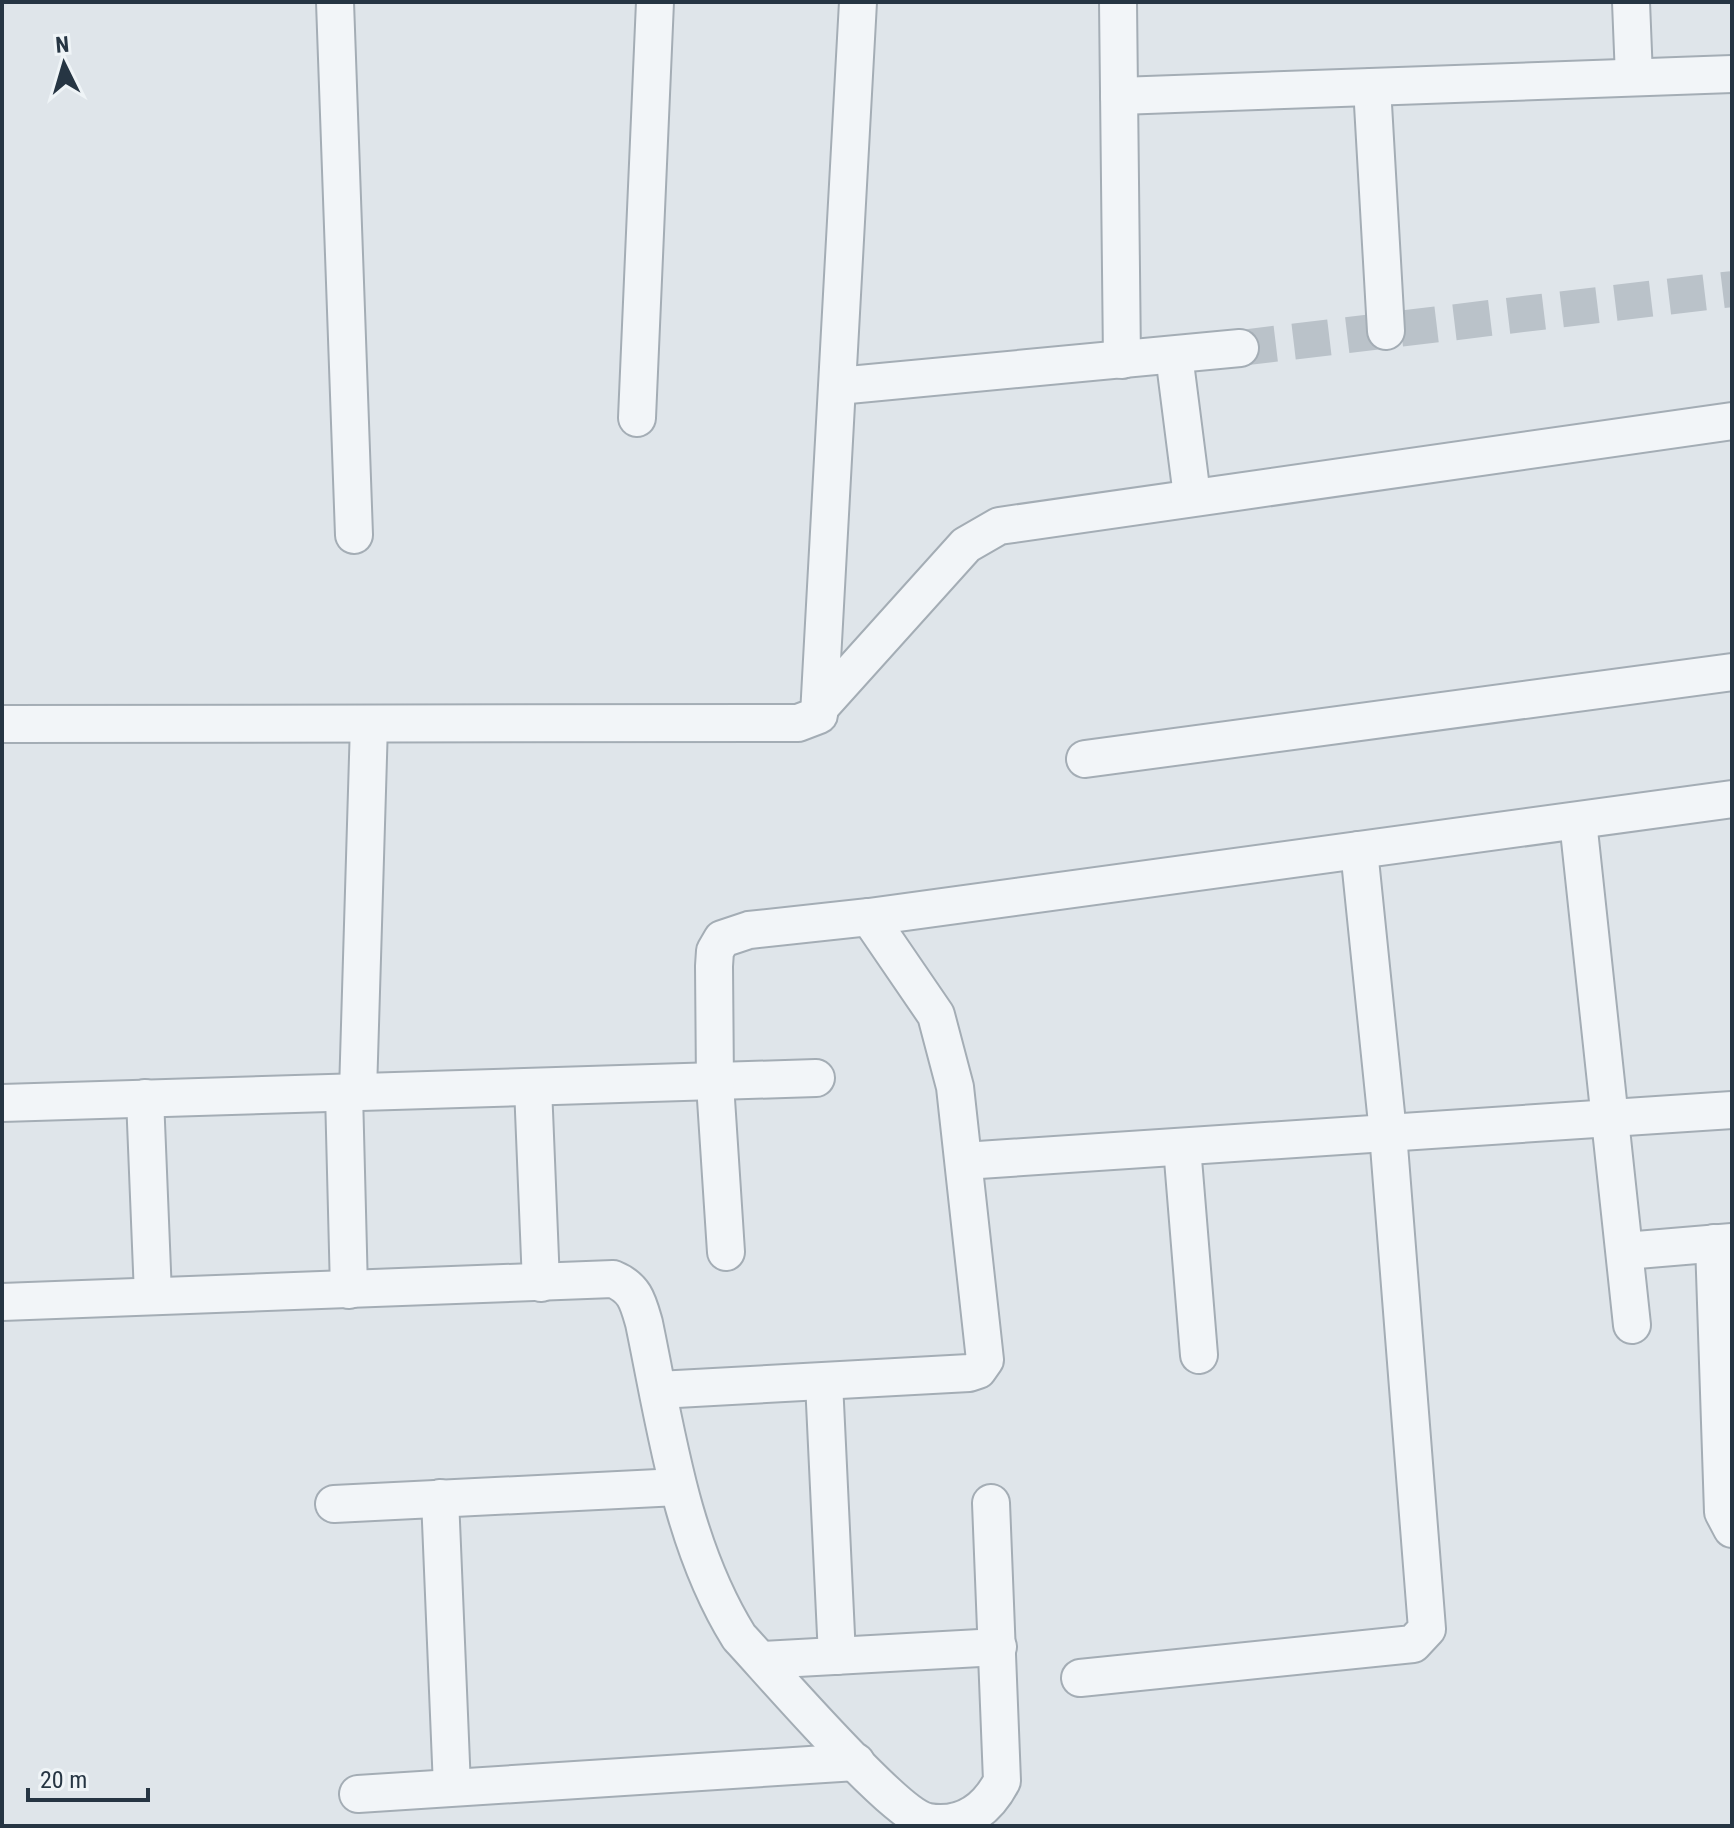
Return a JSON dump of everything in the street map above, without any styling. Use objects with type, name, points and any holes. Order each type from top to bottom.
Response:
[{"type":"street","points":[[335,2],[354,535]]},
{"type":"street","points":[[637,418],[655,2]]},
{"type":"street","points":[[2,724],[798,723],[819,715],[822,705],[858,2]]},
{"type":"street","points":[[1118,2],[1122,360]]},
{"type":"street","points":[[1631,2],[1634,77]]},
{"type":"street","points":[[1119,96],[1732,74]]},
{"type":"street","points":[[1372,87],[1386,331]]},
{"type":"street","points":[[838,386],[1240,348]]},
{"type":"street","points":[[1174,355],[1192,496]]},
{"type":"street","points":[[822,705],[955,556],[981,534],[1017,521],[1732,421]]},
{"type":"street","points":[[1085,759],[1732,672]]},
{"type":"street","points":[[349,1290],[351,1093],[369,724]]},
{"type":"street","points":[[726,1252],[715,1084],[714,966],[715,951],[722,939],[749,930],[869,917],[1732,799]]},
{"type":"street","points":[[1578,821],[1632,1325]]},
{"type":"street","points":[[1080,1678],[1413,1644],[1422,1638],[1427,1617],[1388,1133],[1359,850]]},
{"type":"street","points":[[658,1390],[969,1373],[978,1370],[985,1360],[955,1087],[936,1015],[869,917]]},
{"type":"street","points":[[2,1103],[715,1084],[816,1078]]},
{"type":"street","points":[[533,1087],[541,1283]]},
{"type":"street","points":[[145,1098],[153,1295]]},
{"type":"street","points":[[964,1161],[1732,1110]]},
{"type":"street","points":[[1182,1147],[1199,1355]]},
{"type":"street","points":[[1625,1251],[1723,1242],[1723,1512],[1732,1529]]},
{"type":"street","points":[[2,1302],[613,1279],[628,1285],[637,1299],[678,1487],[722,1609],[739,1637],[856,1762],[895,1800],[926,1822],[962,1824],[991,1803],[1002,1781],[991,1503]]},
{"type":"street","points":[[824,1382],[837,1656]]},
{"type":"street","points":[[334,1504],[678,1487]]},
{"type":"street","points":[[440,1498],[452,1787]]},
{"type":"street","points":[[761,1660],[998,1647]]},
{"type":"street","points":[[358,1794],[856,1762]]},
{"type":"tunnel","points":[[1240,348],[1732,289]]}]
